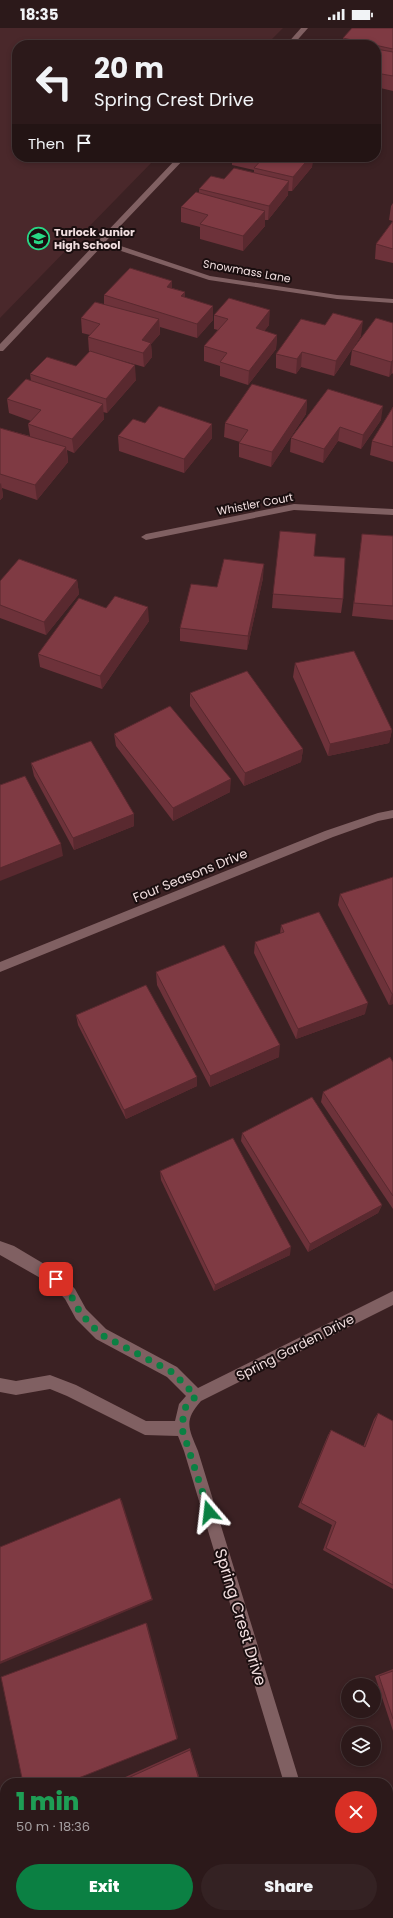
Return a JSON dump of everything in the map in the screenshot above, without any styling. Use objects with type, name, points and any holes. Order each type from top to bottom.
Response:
[{"type":"street","points":[[294,40],[305,28]]},
{"type":"street","points":[[0,349],[177,162]]},
{"type":"street","name":"Snowmass Lane","points":[[101,242],[209,278],[337,297],[393,301]]},
{"type":"street","name":"Whistler Court","points":[[146,537],[294,507],[393,512]]},
{"type":"street","name":"Four Seasons Drive","points":[[0,967],[328,834],[378,817],[393,814]]},
{"type":"street","points":[[0,1248],[9,1251],[56,1279],[70,1294],[81,1314],[100,1334],[172,1372],[196,1396]]},
{"type":"street","name":"Spring Garden Drive","points":[[196,1396],[221,1385],[393,1298]]},
{"type":"street","points":[[0,1385],[16,1388],[50,1382],[72,1390],[145,1428],[182,1429]]},
{"type":"street","name":"Spring Crest Drive","points":[[196,1396],[184,1409],[182,1429],[191,1451],[290,1778]]},
{"type":"shaded area","name":"Turlock Junior High School","points":[[0,28],[283,28],[271,40],[12,40],[12,162],[152,162],[0,318]]},
{"type":"building","points":[[352,28],[393,28],[393,49],[381,46],[381,40],[352,40],[343,38]]},
{"type":"building","points":[[381,50],[393,52],[393,76],[381,74]]},
{"type":"building","points":[[259,162],[306,162],[293,177],[254,168]]},
{"type":"building","points":[[234,168],[289,181],[269,206],[199,189],[211,176],[224,179]]},
{"type":"building","points":[[196,192],[265,211],[243,236],[200,224],[208,215],[181,207]]},
{"type":"building","points":[[393,221],[393,249],[376,244]]},
{"type":"building","points":[[130,268],[172,281],[167,287],[185,292],[181,296],[213,306],[197,324],[104,295]]},
{"type":"building","points":[[229,298],[270,310],[256,328],[277,335],[249,371],[220,362],[227,353],[204,346],[228,319],[214,315]]},
{"type":"building","points":[[95,302],[159,319],[142,340],[151,343],[143,353],[88,337],[100,324],[81,318]]},
{"type":"building","points":[[333,313],[363,321],[336,361],[302,352],[297,359],[276,354],[301,319],[325,325]]},
{"type":"building","points":[[376,318],[393,323],[393,360],[391,362],[352,350]]},
{"type":"building","points":[[90,351],[135,365],[106,399],[30,374],[47,357],[76,366]]},
{"type":"building","points":[[26,379],[103,404],[72,439],[28,424],[41,410],[7,399]]},
{"type":"building","points":[[252,384],[307,400],[272,452],[239,443],[248,430],[225,423]]},
{"type":"building","points":[[328,389],[383,406],[363,435],[340,427],[324,449],[291,438]]},
{"type":"building","points":[[159,406],[212,424],[184,459],[118,436],[133,419],[145,423]]},
{"type":"building","points":[[393,407],[393,447],[372,441]]},
{"type":"building","points":[[0,428],[66,447],[35,485],[0,474]]},
{"type":"building","points":[[280,531],[316,534],[314,556],[345,558],[343,599],[273,594]]},
{"type":"building","points":[[362,534],[393,536],[393,606],[354,603]]},
{"type":"building","points":[[19,559],[77,580],[44,622],[0,605],[0,581]]},
{"type":"building","points":[[224,559],[264,564],[248,636],[180,628],[191,584],[217,587]]},
{"type":"building","points":[[115,596],[148,607],[100,676],[38,654],[79,598],[106,608]]},
{"type":"building","points":[[354,651],[392,730],[330,744],[295,663]]},
{"type":"building","points":[[247,671],[303,749],[245,773],[190,693]]},
{"type":"building","points":[[170,706],[231,779],[173,808],[114,734]]},
{"type":"building","points":[[91,741],[134,814],[73,838],[31,763]]},
{"type":"building","points":[[25,776],[61,844],[0,868],[0,785]]},
{"type":"building","points":[[393,877],[393,994],[392,994],[340,894]]},
{"type":"building","points":[[319,912],[368,1003],[298,1029],[255,942],[284,932],[281,925]]},
{"type":"building","points":[[224,945],[280,1045],[210,1076],[156,972]]},
{"type":"building","points":[[146,985],[197,1077],[124,1110],[76,1015]]},
{"type":"building","points":[[390,1057],[393,1062],[393,1196],[323,1092]]},
{"type":"building","points":[[312,1097],[382,1205],[310,1244],[242,1133]]},
{"type":"building","points":[[233,1138],[291,1247],[215,1285],[160,1171]]},
{"type":"building","points":[[378,1413],[393,1421],[393,1585],[326,1548],[336,1522],[301,1503],[331,1430],[365,1447]]},
{"type":"building","points":[[120,1498],[152,1599],[0,1662],[0,1547]]},
{"type":"building","points":[[146,1623],[177,1739],[79,1778],[22,1778],[1,1677]]},
{"type":"building","points":[[393,1671],[393,1719],[381,1678],[379,1676]]},
{"type":"building","points":[[190,1750],[198,1778],[128,1778]]},
{"type":"place","name":"Turlock Junior High School","points":[[39,238]]},
{"type":"route","points":[[56,1279],[70,1294],[81,1314],[100,1334],[172,1372],[196,1396],[184,1409],[182,1429],[191,1451],[209,1512]]}]
